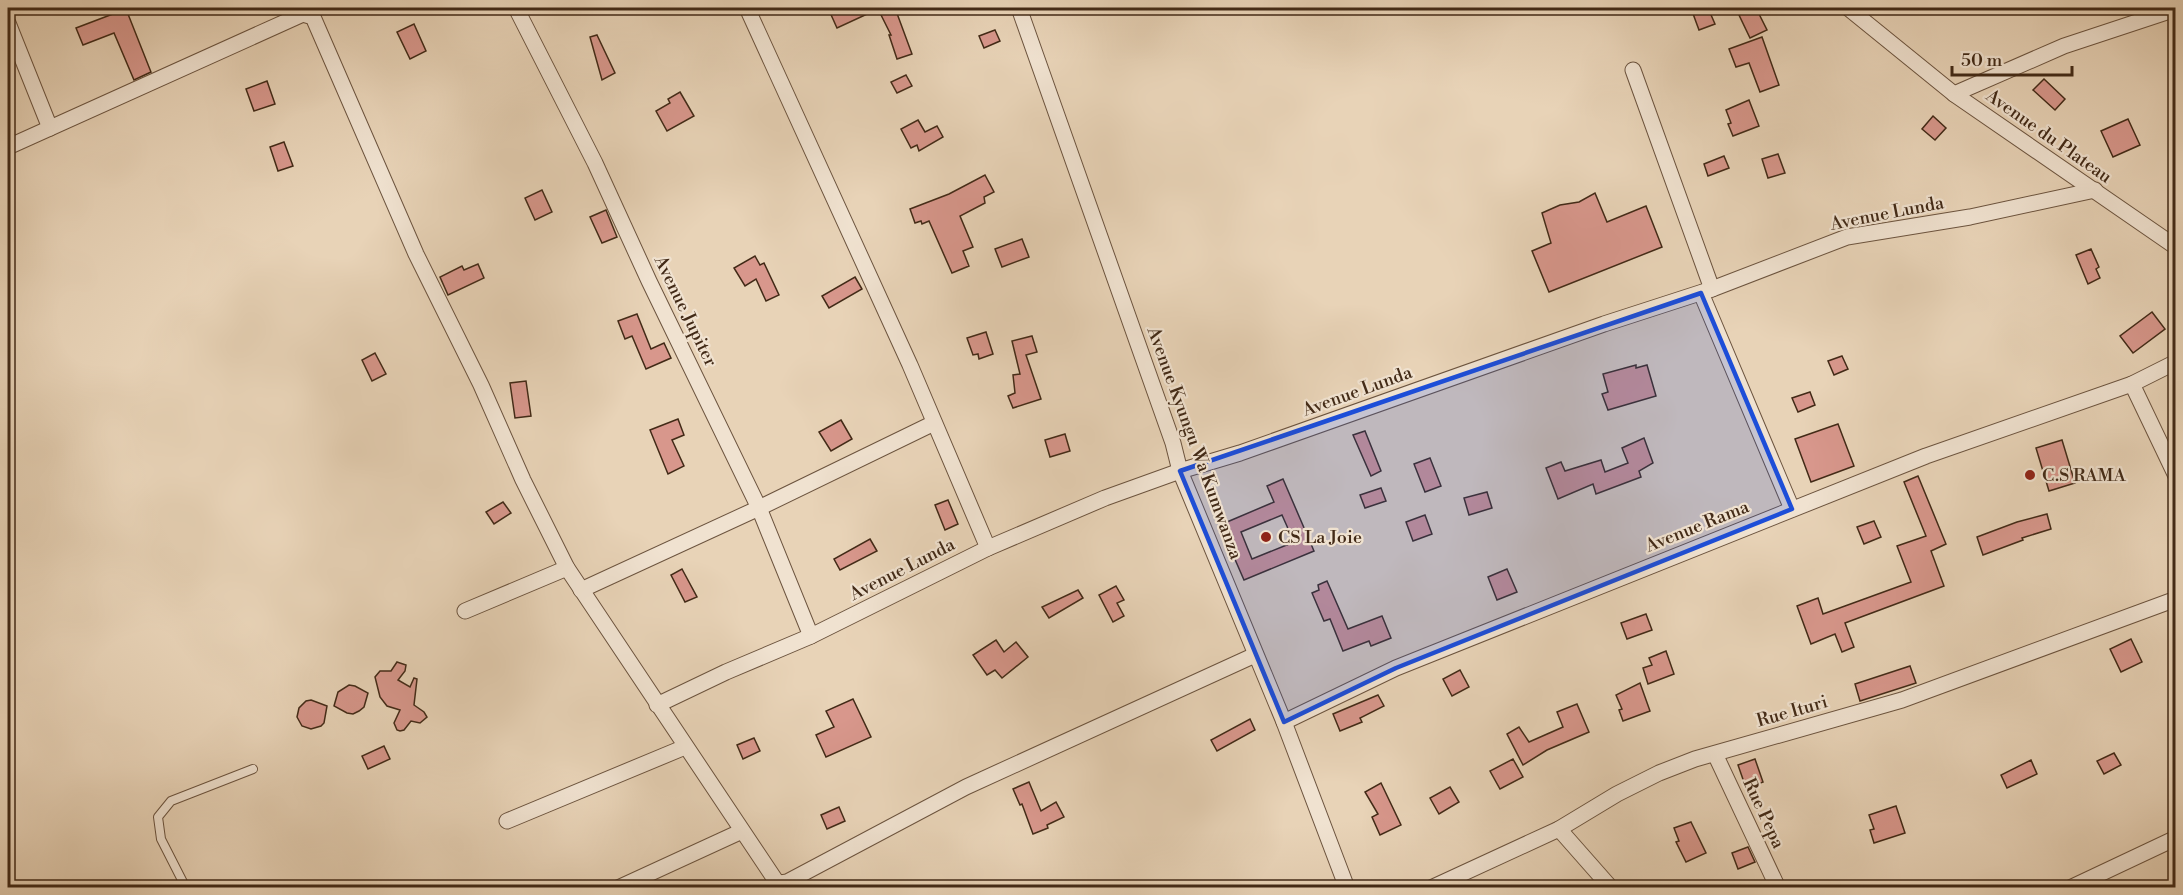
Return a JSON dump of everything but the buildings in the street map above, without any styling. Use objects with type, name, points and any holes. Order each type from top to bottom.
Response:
[{"type":"street","name":"Avenue Jupiter","points":[[516,8],[595,163],[759,508],[811,636]]},
{"type":"street","points":[[747,8],[988,548]]},
{"type":"street","name":"Avenue Kyungu Wa Kumwanza","points":[[1019,8],[1173,443],[1180,471],[1284,722],[1347,888]]},
{"type":"street","name":"Avenue du Plateau","points":[[1848,8],[1954,94],[2175,247]]},
{"type":"street","points":[[1954,94],[2064,46],[2175,9]]},
{"type":"street","points":[[8,147],[302,11],[313,17],[416,254],[481,385],[523,480],[567,568],[685,747],[776,881],[781,884],[966,787],[1255,655]]},
{"type":"street","points":[[8,23],[50,128]]},
{"type":"street","points":[[1633,70],[1707,291],[1792,509]]},
{"type":"street","name":"Avenue Lunda","points":[[657,705],[726,672],[811,636],[988,548],[1105,498],[1180,471],[1240,453],[1604,324],[1707,291],[1846,237],[1970,217],[2095,190]]},
{"type":"street","name":"Avenue Rama","points":[[1284,722],[1396,668],[1926,456],[2132,384],[2175,362]]},
{"type":"street","points":[[2132,384],[2175,476]]},
{"type":"street","points":[[581,590],[759,508],[934,423]]},
{"type":"street","points":[[465,611],[567,568]]},
{"type":"street","name":"Rue Ituri","points":[[1431,888],[1559,829],[1617,794],[1659,773],[1714,754],[1902,700],[2175,599]]},
{"type":"street","points":[[507,821],[685,747]]},
{"type":"street","name":"Rue Pepa","points":[[1714,754],[1778,888]]},
{"type":"street","points":[[1559,829],[1611,888]]},
{"type":"street","points":[[618,888],[742,831]]},
{"type":"street","points":[[2070,888],[2175,838]]},
{"type":"lane","points":[[186,888],[161,839],[158,817],[171,801],[253,769]]},
{"type":"highlighted area","points":[[1701,293],[1792,509],[1396,668],[1284,722],[1180,471]]},
{"type":"place","name":"C.S RAMA","points":[[2030,475]]},
{"type":"place","name":"CS La Joie","points":[[1266,537]]}]
